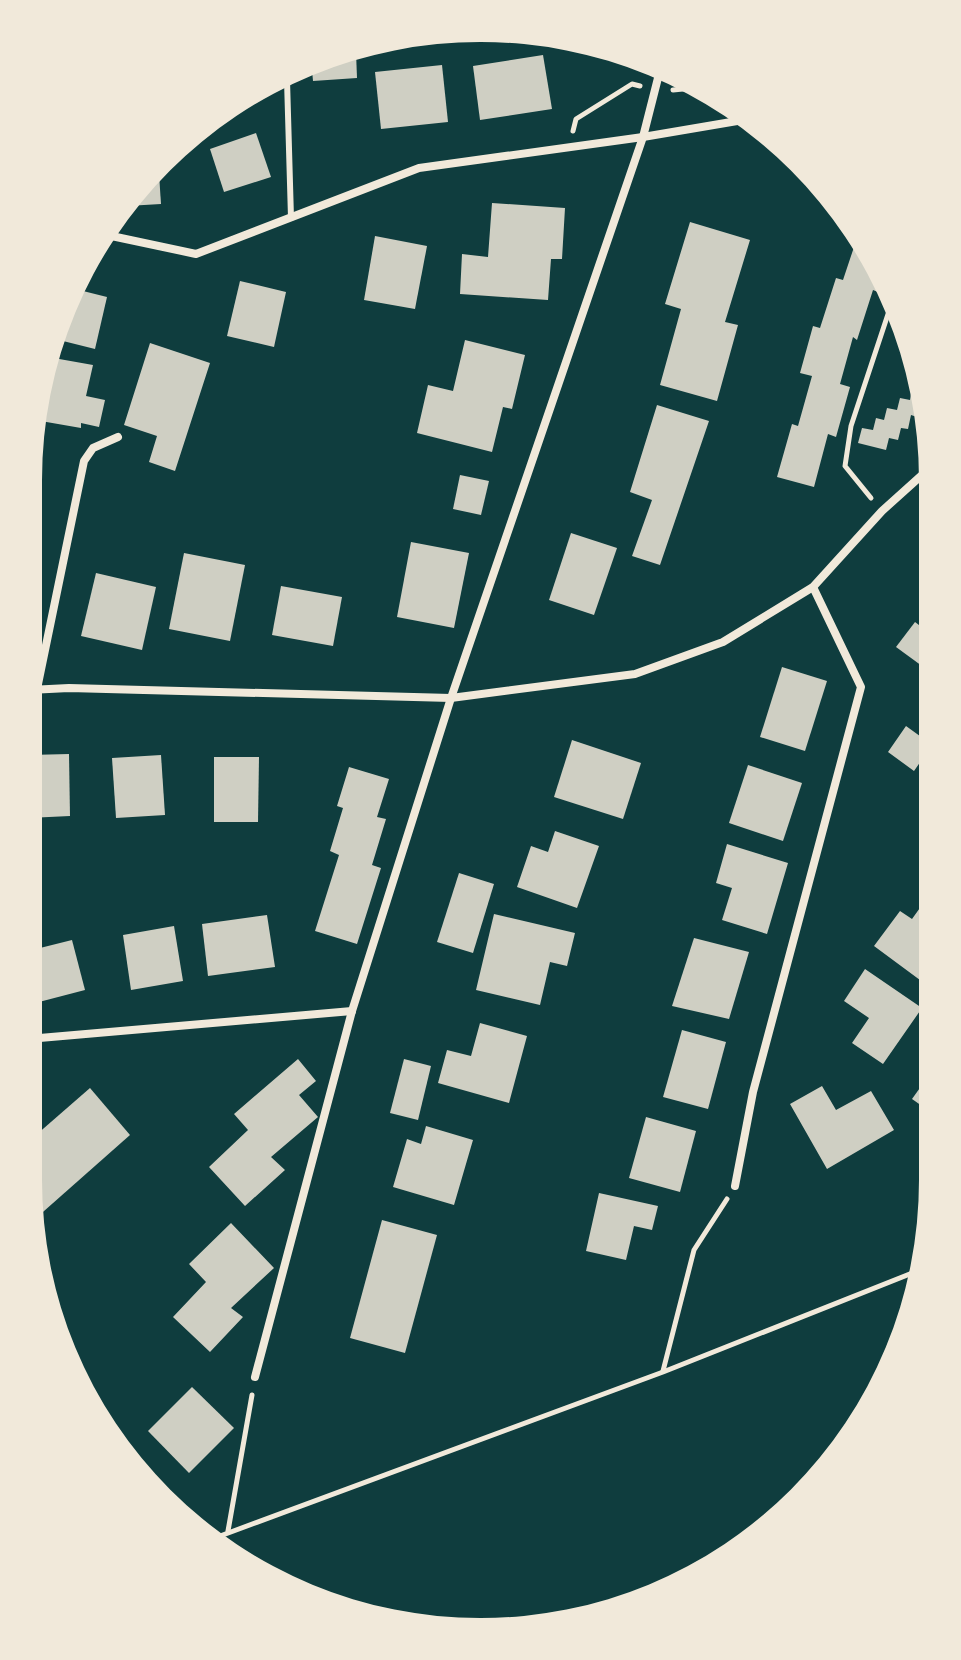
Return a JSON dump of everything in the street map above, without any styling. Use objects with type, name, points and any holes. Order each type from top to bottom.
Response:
[{"type":"street","points":[[255,1377],[352,1011],[451,698],[643,137],[657,79]]},
{"type":"street","points":[[116,237],[196,254],[419,168],[732,122]]},
{"type":"street","points":[[42,650],[84,461],[93,448],[118,437]]},
{"type":"street","points":[[42,690],[451,698],[635,674],[723,642],[813,587],[882,511],[919,478]]},
{"type":"street","points":[[735,1186],[753,1092],[861,687],[813,587]]},
{"type":"street","points":[[42,1038],[352,1011]]},
{"type":"lane","points":[[287,87],[291,218]]},
{"type":"path","points":[[569,147],[576,119],[632,84],[654,91],[678,89]]},
{"type":"path","points":[[882,511],[845,466],[851,426],[887,316]]},
{"type":"path","points":[[663,1372],[694,1250],[735,1186]]},
{"type":"path","points":[[223,1534],[663,1372],[909,1275]]},
{"type":"path","points":[[228,1532],[255,1377]]},
{"type":"building","points":[[543,55],[552,109],[480,120],[473,66]]},
{"type":"building","points":[[356,60],[357,78],[313,81],[312,75]]},
{"type":"building","points":[[442,65],[448,122],[381,129],[375,72]]},
{"type":"building","points":[[256,133],[271,177],[224,192],[210,149]]},
{"type":"building","points":[[160,182],[161,204],[140,205]]},
{"type":"building","points":[[492,203],[565,208],[562,259],[551,259],[548,300],[460,294],[462,254],[488,257]]},
{"type":"building","points":[[690,222],[750,240],[725,322],[738,325],[717,401],[660,385],[681,309],[665,304]]},
{"type":"building","points":[[375,236],[427,246],[415,309],[364,300]]},
{"type":"building","points":[[853,250],[876,291],[873,290],[857,340],[853,337],[840,384],[850,387],[836,437],[828,434],[814,487],[777,477],[792,424],[798,426],[812,376],[800,373],[813,326],[820,328],[836,278],[843,280]]},
{"type":"building","points":[[240,281],[286,292],[274,347],[227,336]]},
{"type":"building","points":[[85,291],[107,297],[95,349],[65,341]]},
{"type":"building","points":[[465,340],[525,355],[512,409],[503,407],[492,452],[417,433],[428,385],[453,391]]},
{"type":"building","points":[[150,343],[210,363],[175,471],[149,462],[157,436],[124,425]]},
{"type":"building","points":[[59,359],[93,365],[86,396],[105,400],[99,427],[81,423],[81,428],[46,422]]},
{"type":"building","points":[[911,394],[914,416],[911,415],[908,429],[901,428],[898,440],[889,438],[886,450],[858,443],[862,428],[873,430],[876,418],[884,420],[887,408],[897,410],[900,398],[910,400]]},
{"type":"building","points":[[657,405],[709,421],[660,565],[632,556],[652,500],[630,492]]},
{"type":"building","points":[[460,475],[489,481],[481,515],[453,509]]},
{"type":"building","points":[[571,533],[617,548],[594,615],[549,600]]},
{"type":"building","points":[[411,542],[469,553],[454,628],[397,617]]},
{"type":"building","points":[[184,553],[245,565],[230,641],[169,629]]},
{"type":"building","points":[[96,573],[156,587],[142,650],[81,636]]},
{"type":"building","points":[[281,586],[342,597],[333,646],[272,635]]},
{"type":"building","points":[[915,622],[919,625],[919,664],[896,647]]},
{"type":"building","points":[[782,667],[827,681],[805,751],[760,737]]},
{"type":"building","points":[[906,726],[919,735],[919,764],[914,771],[888,752]]},
{"type":"building","points":[[572,740],[641,763],[623,819],[554,797]]},
{"type":"building","points":[[69,754],[70,816],[42,817],[42,755]]},
{"type":"building","points":[[161,755],[165,815],[116,818],[112,758]]},
{"type":"building","points":[[214,757],[259,757],[258,822],[214,822]]},
{"type":"building","points":[[748,765],[802,783],[783,841],[729,823]]},
{"type":"building","points":[[349,767],[389,779],[377,817],[386,819],[372,865],[381,868],[357,944],[315,931],[339,855],[330,851],[343,808],[337,806]]},
{"type":"building","points":[[555,831],[599,846],[577,908],[517,887],[531,846],[548,852]]},
{"type":"building","points":[[727,844],[788,863],[767,934],[722,920],[732,888],[716,883]]},
{"type":"building","points":[[459,873],[494,884],[473,953],[437,942]]},
{"type":"building","points":[[919,909],[919,979],[874,946],[900,911],[912,919]]},
{"type":"building","points":[[494,914],[575,933],[567,966],[550,962],[540,1005],[476,990]]},
{"type":"building","points":[[267,915],[275,967],[208,976],[202,924]]},
{"type":"building","points":[[174,926],[183,981],[131,990],[123,935]]},
{"type":"building","points":[[694,938],[749,952],[729,1019],[672,1006]]},
{"type":"building","points":[[72,940],[85,990],[42,1001],[42,948]]},
{"type":"building","points":[[865,969],[919,1006],[919,1012],[883,1064],[852,1043],[869,1018],[844,1001]]},
{"type":"building","points":[[480,1023],[527,1036],[509,1103],[438,1083],[447,1050],[471,1056]]},
{"type":"building","points":[[682,1030],[726,1042],[708,1109],[663,1097]]},
{"type":"building","points":[[298,1059],[316,1081],[299,1095],[318,1117],[271,1157],[285,1170],[245,1206],[209,1167],[248,1130],[234,1114]]},
{"type":"building","points":[[404,1059],[431,1066],[418,1120],[390,1113]]},
{"type":"building","points":[[822,1086],[836,1110],[871,1091],[894,1130],[827,1169],[790,1104]]},
{"type":"building","points":[[90,1088],[130,1135],[43,1212],[42,1130]]},
{"type":"building","points":[[919,1089],[919,1104],[912,1099]]},
{"type":"building","points":[[646,1117],[696,1131],[680,1192],[629,1178]]},
{"type":"building","points":[[426,1126],[473,1140],[454,1205],[393,1187],[407,1139],[421,1144]]},
{"type":"building","points":[[599,1193],[658,1206],[652,1230],[634,1226],[626,1260],[586,1251]]},
{"type":"building","points":[[382,1220],[437,1235],[405,1353],[350,1338]]},
{"type":"building","points":[[231,1223],[274,1268],[231,1308],[243,1317],[210,1352],[173,1317],[206,1282],[189,1264]]},
{"type":"building","points":[[192,1387],[234,1428],[189,1473],[148,1431]]}]
